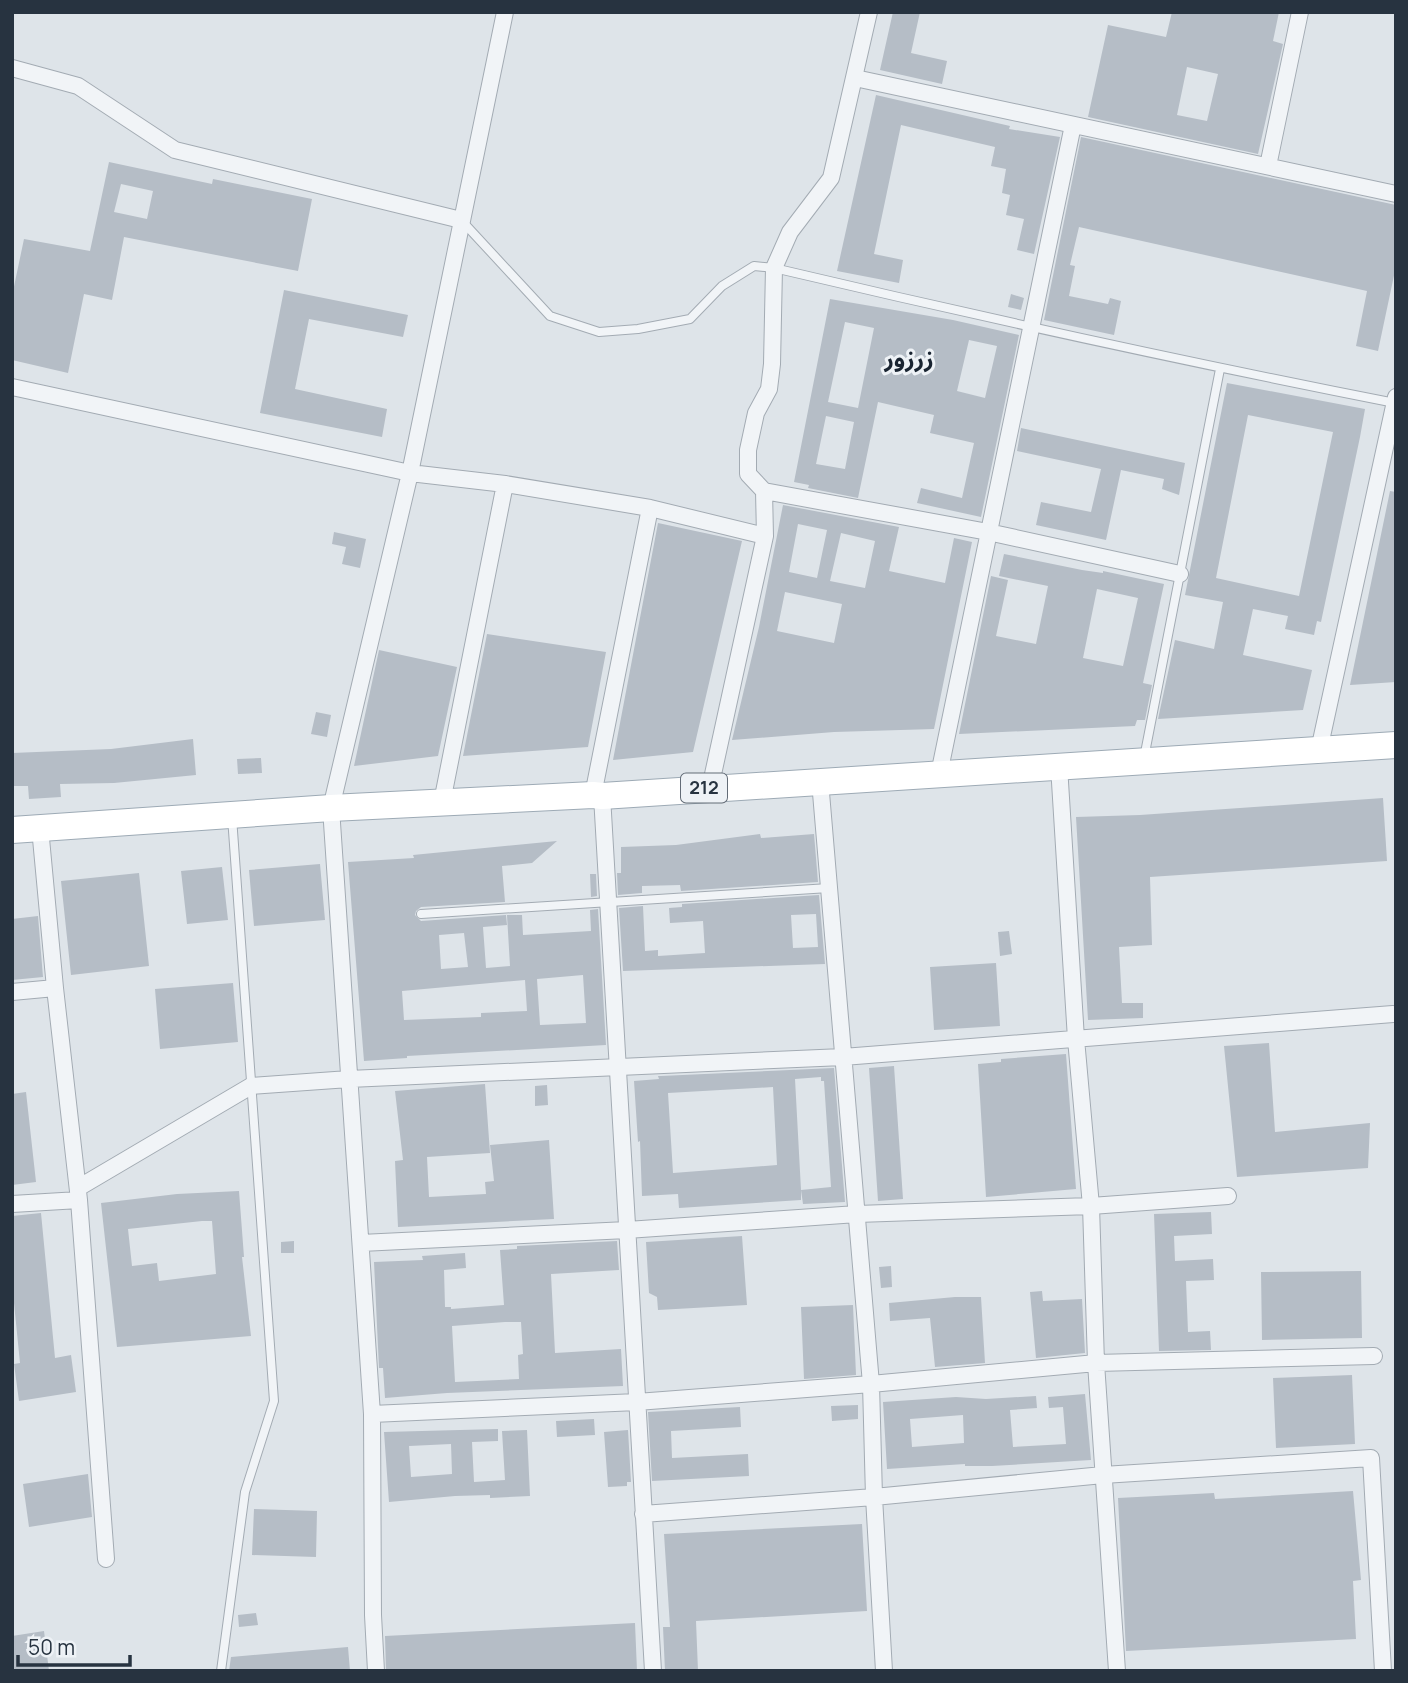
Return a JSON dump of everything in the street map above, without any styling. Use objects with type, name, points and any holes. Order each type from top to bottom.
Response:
[{"type":"main road","name":"212","points":[[12,830],[331,808],[598,795],[1396,745]]},
{"type":"street","points":[[376,1671],[372,1414],[331,808],[410,473],[505,12]]},
{"type":"street","points":[[869,12],[831,178],[790,232],[775,268],[769,389],[756,413],[748,450],[748,474],[764,491],[988,532],[1180,574]]},
{"type":"street","points":[[1268,166],[1300,12]]},
{"type":"street","points":[[12,68],[78,86],[175,150],[461,219]]},
{"type":"street","points":[[855,78],[1396,194]]},
{"type":"street","points":[[939,774],[1073,125]]},
{"type":"street","points":[[12,387],[410,473],[505,484],[650,508],[765,536]]},
{"type":"street","points":[[1319,750],[1395,400]]},
{"type":"street","points":[[442,802],[505,484]]},
{"type":"street","points":[[710,788],[765,536],[764,491]]},
{"type":"street","points":[[650,508],[598,795],[608,901],[653,1671]]},
{"type":"street","points":[[1059,766],[1076,1039],[1091,1206],[1096,1363],[1117,1671]]},
{"type":"street","points":[[820,781],[871,1384],[874,1497],[884,1671]]},
{"type":"street","points":[[40,828],[79,1194],[106,1559]]},
{"type":"street","points":[[12,992],[55,988]]},
{"type":"street","points":[[12,1204],[79,1194],[251,1086],[349,1079],[843,1057],[1393,1014]]},
{"type":"street","points":[[360,1243],[627,1230],[857,1214],[1091,1206],[1228,1196]]},
{"type":"street","points":[[372,1414],[637,1402],[1096,1363],[1374,1356]]},
{"type":"street","points":[[643,1514],[874,1497],[1103,1475],[1371,1458],[1383,1671]]},
{"type":"lane","points":[[461,219],[550,316],[599,331],[638,329],[690,319],[722,286],[754,266],[775,268],[1220,369],[1395,400]]},
{"type":"lane","points":[[1143,761],[1220,369]]},
{"type":"lane","points":[[221,1671],[245,1492],[274,1401],[232,815]]},
{"type":"lane","points":[[421,914],[829,888]]},
{"type":"building","points":[[893,12],[920,12],[911,53],[947,61],[942,84],[880,70]]},
{"type":"building","points":[[1172,12],[1279,12],[1273,41],[1283,44],[1258,154],[1088,117],[1108,25],[1166,37]],"holes":[[[1187,67],[1218,74],[1207,121],[1177,115]]]},
{"type":"building","points":[[876,95],[1010,126],[1009,129],[1060,137],[1034,254],[1017,250],[1024,219],[1006,215],[1010,195],[1002,193],[1006,169],[991,166],[995,147],[901,125],[874,254],[903,260],[899,283],[837,271]]},
{"type":"building","points":[[1081,137],[1396,205],[1396,266],[1378,351],[1356,346],[1367,291],[1079,227],[1070,265],[1075,266],[1069,296],[1108,304],[1110,298],[1121,301],[1114,335],[1044,320]]},
{"type":"building","points":[[109,162],[212,184],[213,179],[312,199],[298,271],[124,237],[112,300],[84,294],[68,373],[12,360],[12,296],[24,239],[90,251]],"holes":[[[121,184],[153,191],[147,219],[114,212]]]},
{"type":"building","points":[[284,290],[408,315],[403,337],[309,319],[295,389],[387,409],[382,437],[260,413]]},
{"type":"building","points":[[1011,294],[1024,298],[1021,310],[1008,307]]},
{"type":"building","points":[[830,299],[953,320],[1019,335],[981,517],[917,503],[921,488],[962,498],[974,443],[930,433],[934,415],[878,402],[858,498],[808,488],[809,485],[794,482]],"holes":[[[845,322],[874,328],[858,408],[828,402]],[[969,340],[997,346],[985,398],[957,391]],[[826,416],[854,422],[845,469],[816,464]]]},
{"type":"building","points":[[1227,383],[1365,409],[1321,622],[1317,621],[1314,635],[1285,629],[1288,616],[1253,609],[1243,655],[1312,670],[1303,710],[1158,719],[1175,640],[1214,649],[1223,602],[1185,595]],"holes":[[[1248,415],[1333,432],[1299,596],[1216,578]]]},
{"type":"building","points":[[1021,428],[1185,463],[1179,495],[1162,489],[1164,479],[1121,470],[1106,540],[1036,525],[1041,502],[1091,512],[1101,469],[1017,451]]},
{"type":"building","points":[[1390,491],[1396,492],[1396,682],[1350,685]]},
{"type":"building","points":[[783,505],[899,527],[889,571],[945,583],[954,538],[972,542],[934,729],[834,732],[732,740],[759,627]],"holes":[[[798,524],[827,530],[817,578],[789,572]],[[841,533],[875,541],[865,588],[830,581]],[[785,592],[842,604],[834,643],[777,631]]]},
{"type":"building","points":[[658,523],[742,541],[693,752],[613,760]]},
{"type":"building","points":[[334,532],[366,539],[360,568],[342,564],[346,547],[332,544]]},
{"type":"building","points":[[1004,554],[1164,584],[1143,683],[1152,685],[1145,720],[1137,720],[1135,726],[959,734],[991,576],[1008,580],[996,636],[1036,644],[1048,586],[999,576]],"holes":[[[1097,589],[1138,598],[1123,666],[1083,658]]]},
{"type":"building","points":[[487,634],[606,652],[588,747],[463,756]]},
{"type":"building","points":[[379,650],[457,667],[438,756],[354,766]]},
{"type":"building","points":[[316,712],[331,715],[327,737],[311,734]]},
{"type":"building","points":[[193,739],[196,775],[114,783],[60,784],[61,797],[29,799],[28,786],[12,786],[12,753],[111,749]]},
{"type":"building","points":[[261,758],[262,773],[238,774],[237,759]]},
{"type":"building","points":[[1383,798],[1387,861],[1150,877],[1152,945],[1119,947],[1122,1003],[1143,1003],[1143,1018],[1088,1020],[1076,817]]},
{"type":"building","points":[[760,834],[761,838],[814,834],[818,882],[681,891],[680,885],[642,886],[642,893],[618,895],[617,873],[621,873],[621,847],[676,845]]},
{"type":"building","points":[[557,841],[532,863],[502,866],[505,902],[421,907],[415,915],[421,921],[506,915],[507,925],[483,927],[486,968],[510,966],[507,915],[522,915],[523,935],[591,931],[590,910],[598,909],[606,1045],[407,1056],[364,1061],[348,862],[414,858],[413,855]],"holes":[[[464,933],[468,967],[441,969],[439,935]],[[583,975],[586,1023],[540,1025],[537,979]],[[525,980],[527,1011],[481,1013],[481,1017],[404,1020],[402,991]]]},
{"type":"building","points":[[320,864],[325,920],[254,926],[249,870]]},
{"type":"building","points":[[222,867],[228,920],[187,924],[181,871]]},
{"type":"building","points":[[139,873],[149,966],[71,975],[61,881]]},
{"type":"building","points":[[590,874],[596,874],[597,896],[591,897]]},
{"type":"building","points":[[819,895],[825,964],[623,971],[619,908],[643,906],[645,951],[658,950],[658,956],[705,953],[703,921],[670,923],[669,908],[682,907],[682,904]],"holes":[[[816,914],[818,947],[793,948],[791,915]]]},
{"type":"building","points":[[38,916],[43,977],[12,980],[12,919]]},
{"type":"building","points":[[1009,931],[1012,954],[1000,956],[998,932]]},
{"type":"building","points":[[996,963],[1000,1026],[934,1030],[930,967]]},
{"type":"building","points":[[233,983],[238,1042],[160,1049],[155,989]]},
{"type":"building","points":[[1269,1043],[1275,1132],[1370,1123],[1368,1168],[1237,1177],[1224,1046]]},
{"type":"building","points":[[1066,1054],[1076,1189],[986,1197],[978,1064],[1001,1062],[1001,1059]]},
{"type":"building","points":[[894,1066],[903,1199],[878,1201],[869,1068]]},
{"type":"building","points":[[834,1068],[845,1202],[803,1204],[801,1190],[801,1200],[679,1208],[678,1194],[642,1196],[634,1081],[659,1079],[658,1076]],"holes":[[[821,1077],[821,1081],[824,1081],[831,1187],[801,1190],[795,1079]],[[773,1087],[777,1165],[673,1173],[668,1093]]]},
{"type":"building","points":[[485,1084],[490,1153],[427,1157],[429,1197],[486,1194],[485,1182],[494,1181],[490,1145],[549,1140],[554,1219],[398,1227],[395,1161],[403,1160],[395,1091]]},
{"type":"building","points":[[547,1085],[548,1105],[535,1106],[535,1086]]},
{"type":"building","points":[[26,1092],[36,1182],[12,1185],[12,1094]]},
{"type":"building","points":[[239,1191],[242,1257],[251,1336],[117,1347],[101,1203],[177,1194]],"holes":[[[212,1221],[216,1274],[159,1281],[157,1263],[132,1266],[128,1229]]]},
{"type":"building","points":[[1211,1212],[1212,1234],[1174,1236],[1175,1261],[1213,1259],[1214,1280],[1186,1281],[1188,1332],[1210,1331],[1211,1350],[1159,1351],[1154,1214]]},
{"type":"building","points":[[41,1213],[55,1358],[71,1355],[76,1392],[19,1401],[14,1364],[20,1363],[12,1283],[12,1216]]},
{"type":"building","points":[[742,1236],[747,1305],[658,1310],[657,1297],[649,1293],[646,1242]]},
{"type":"building","points":[[294,1241],[294,1253],[281,1253],[281,1242]]},
{"type":"building","points":[[617,1241],[619,1270],[551,1274],[555,1353],[621,1349],[623,1386],[385,1398],[383,1368],[379,1368],[374,1262],[423,1260],[422,1256],[465,1253],[466,1268],[444,1270],[445,1307],[451,1309],[504,1305],[500,1250],[517,1249],[517,1246]],"holes":[[[521,1322],[523,1354],[518,1355],[519,1379],[455,1382],[452,1326]]]},
{"type":"building","points":[[891,1266],[892,1287],[881,1288],[879,1267]]},
{"type":"building","points":[[1361,1271],[1362,1338],[1262,1340],[1261,1272]]},
{"type":"building","points":[[1042,1291],[1043,1301],[1082,1299],[1085,1353],[1036,1358],[1030,1292]]},
{"type":"building","points":[[981,1297],[985,1363],[935,1367],[930,1318],[890,1321],[889,1303]]},
{"type":"building","points":[[853,1305],[856,1375],[804,1379],[801,1307]]},
{"type":"building","points":[[1352,1375],[1355,1444],[1276,1448],[1273,1378]]},
{"type":"building","points":[[1085,1394],[1091,1460],[887,1469],[883,1402],[956,1397],[986,1399],[1036,1396],[1037,1408],[1010,1410],[1013,1447],[1066,1444],[1063,1407],[1049,1408],[1048,1397]],"holes":[[[963,1415],[964,1443],[912,1447],[910,1419]]]},
{"type":"building","points":[[858,1405],[858,1419],[832,1421],[831,1406]]},
{"type":"building","points":[[740,1407],[741,1427],[671,1431],[672,1458],[748,1454],[749,1476],[652,1481],[648,1412]]},
{"type":"building","points":[[594,1419],[595,1435],[557,1437],[556,1421]]},
{"type":"building","points":[[498,1429],[498,1441],[472,1442],[474,1482],[505,1480],[502,1431],[527,1430],[530,1496],[455,1496],[389,1502],[384,1432]],"holes":[[[451,1444],[452,1474],[411,1477],[409,1446]]]},
{"type":"building","points":[[628,1430],[631,1482],[627,1482],[627,1486],[608,1487],[604,1432]]},
{"type":"building","points":[[88,1474],[92,1517],[29,1527],[23,1484]]},
{"type":"building","points":[[1353,1491],[1361,1580],[1353,1581],[1356,1639],[1126,1651],[1118,1498],[1214,1493],[1215,1499]]},
{"type":"building","points":[[254,1509],[317,1511],[316,1557],[252,1555]]},
{"type":"building","points":[[862,1524],[867,1611],[696,1621],[698,1671],[665,1671],[663,1627],[670,1627],[664,1534]]},
{"type":"building","points":[[256,1613],[258,1625],[239,1627],[238,1615]]},
{"type":"building","points":[[635,1623],[637,1671],[386,1671],[385,1636]]},
{"type":"building","points":[[44,1631],[49,1671],[12,1671],[12,1636]]},
{"type":"building","points":[[348,1647],[350,1671],[229,1671],[231,1657]]},
{"type":"district","name":"زرزور","points":[[909,359]]}]
